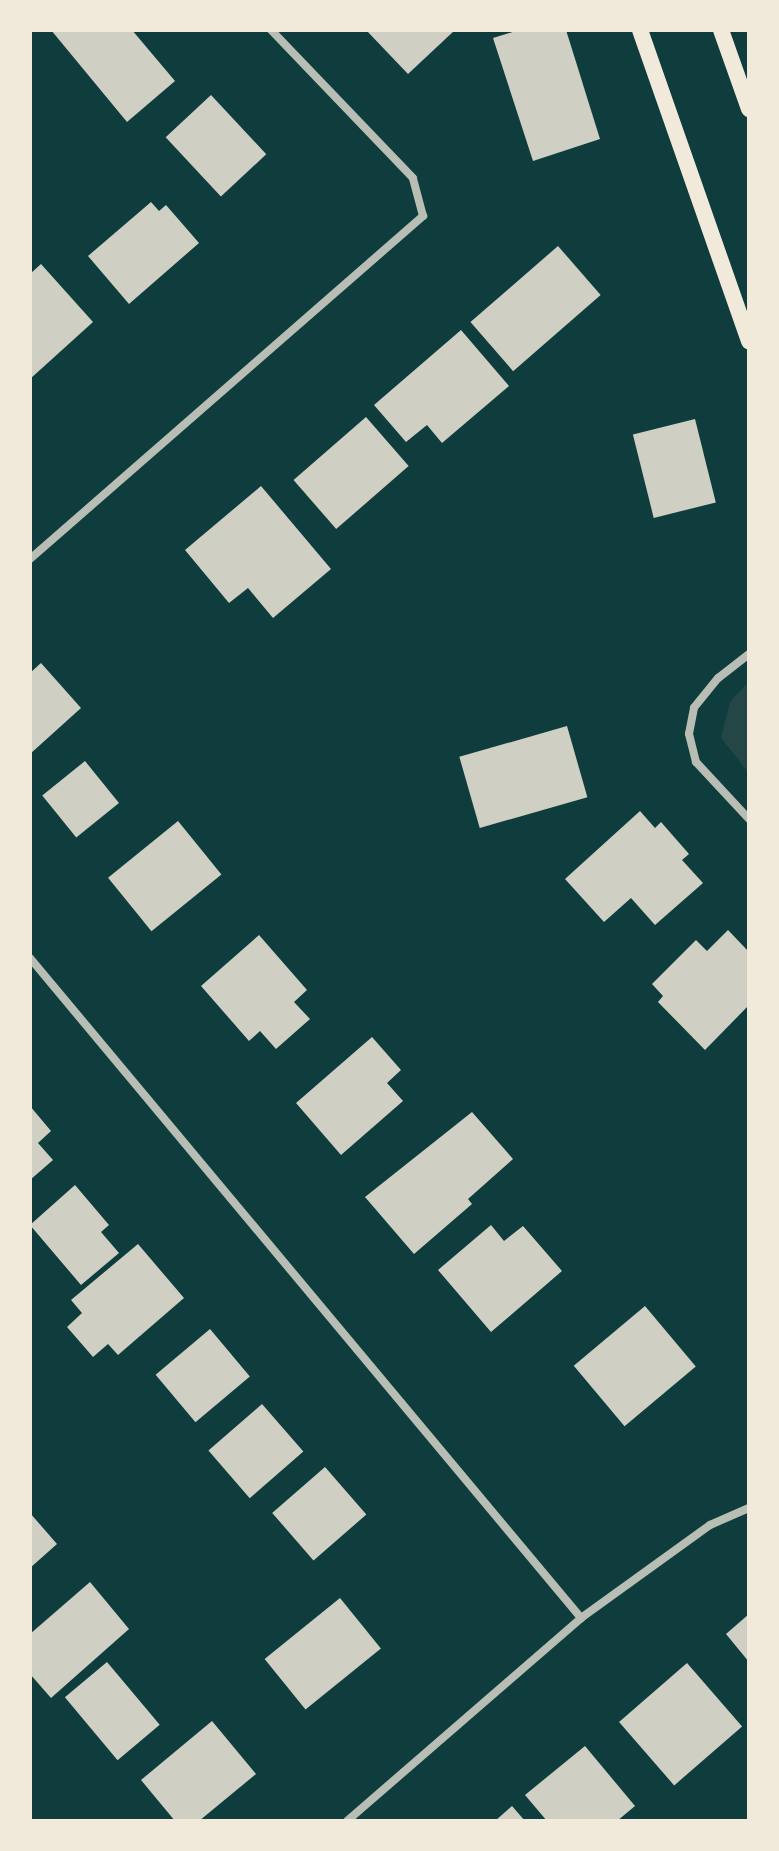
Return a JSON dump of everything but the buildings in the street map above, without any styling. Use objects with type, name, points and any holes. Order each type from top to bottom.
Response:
[{"type":"main road","points":[[640,30],[748,337]]},
{"type":"main road","points":[[721,30],[749,109]]},
{"type":"street","points":[[30,559],[423,216],[413,178],[271,30]]},
{"type":"street","points":[[749,654],[718,678],[694,708],[689,734],[696,762],[749,819]]},
{"type":"street","points":[[30,958],[581,1618]]},
{"type":"street","points":[[347,1821],[581,1618],[710,1525],[749,1508]]},
{"type":"shaded area","points":[[749,681],[749,773],[721,738],[730,702]]}]
